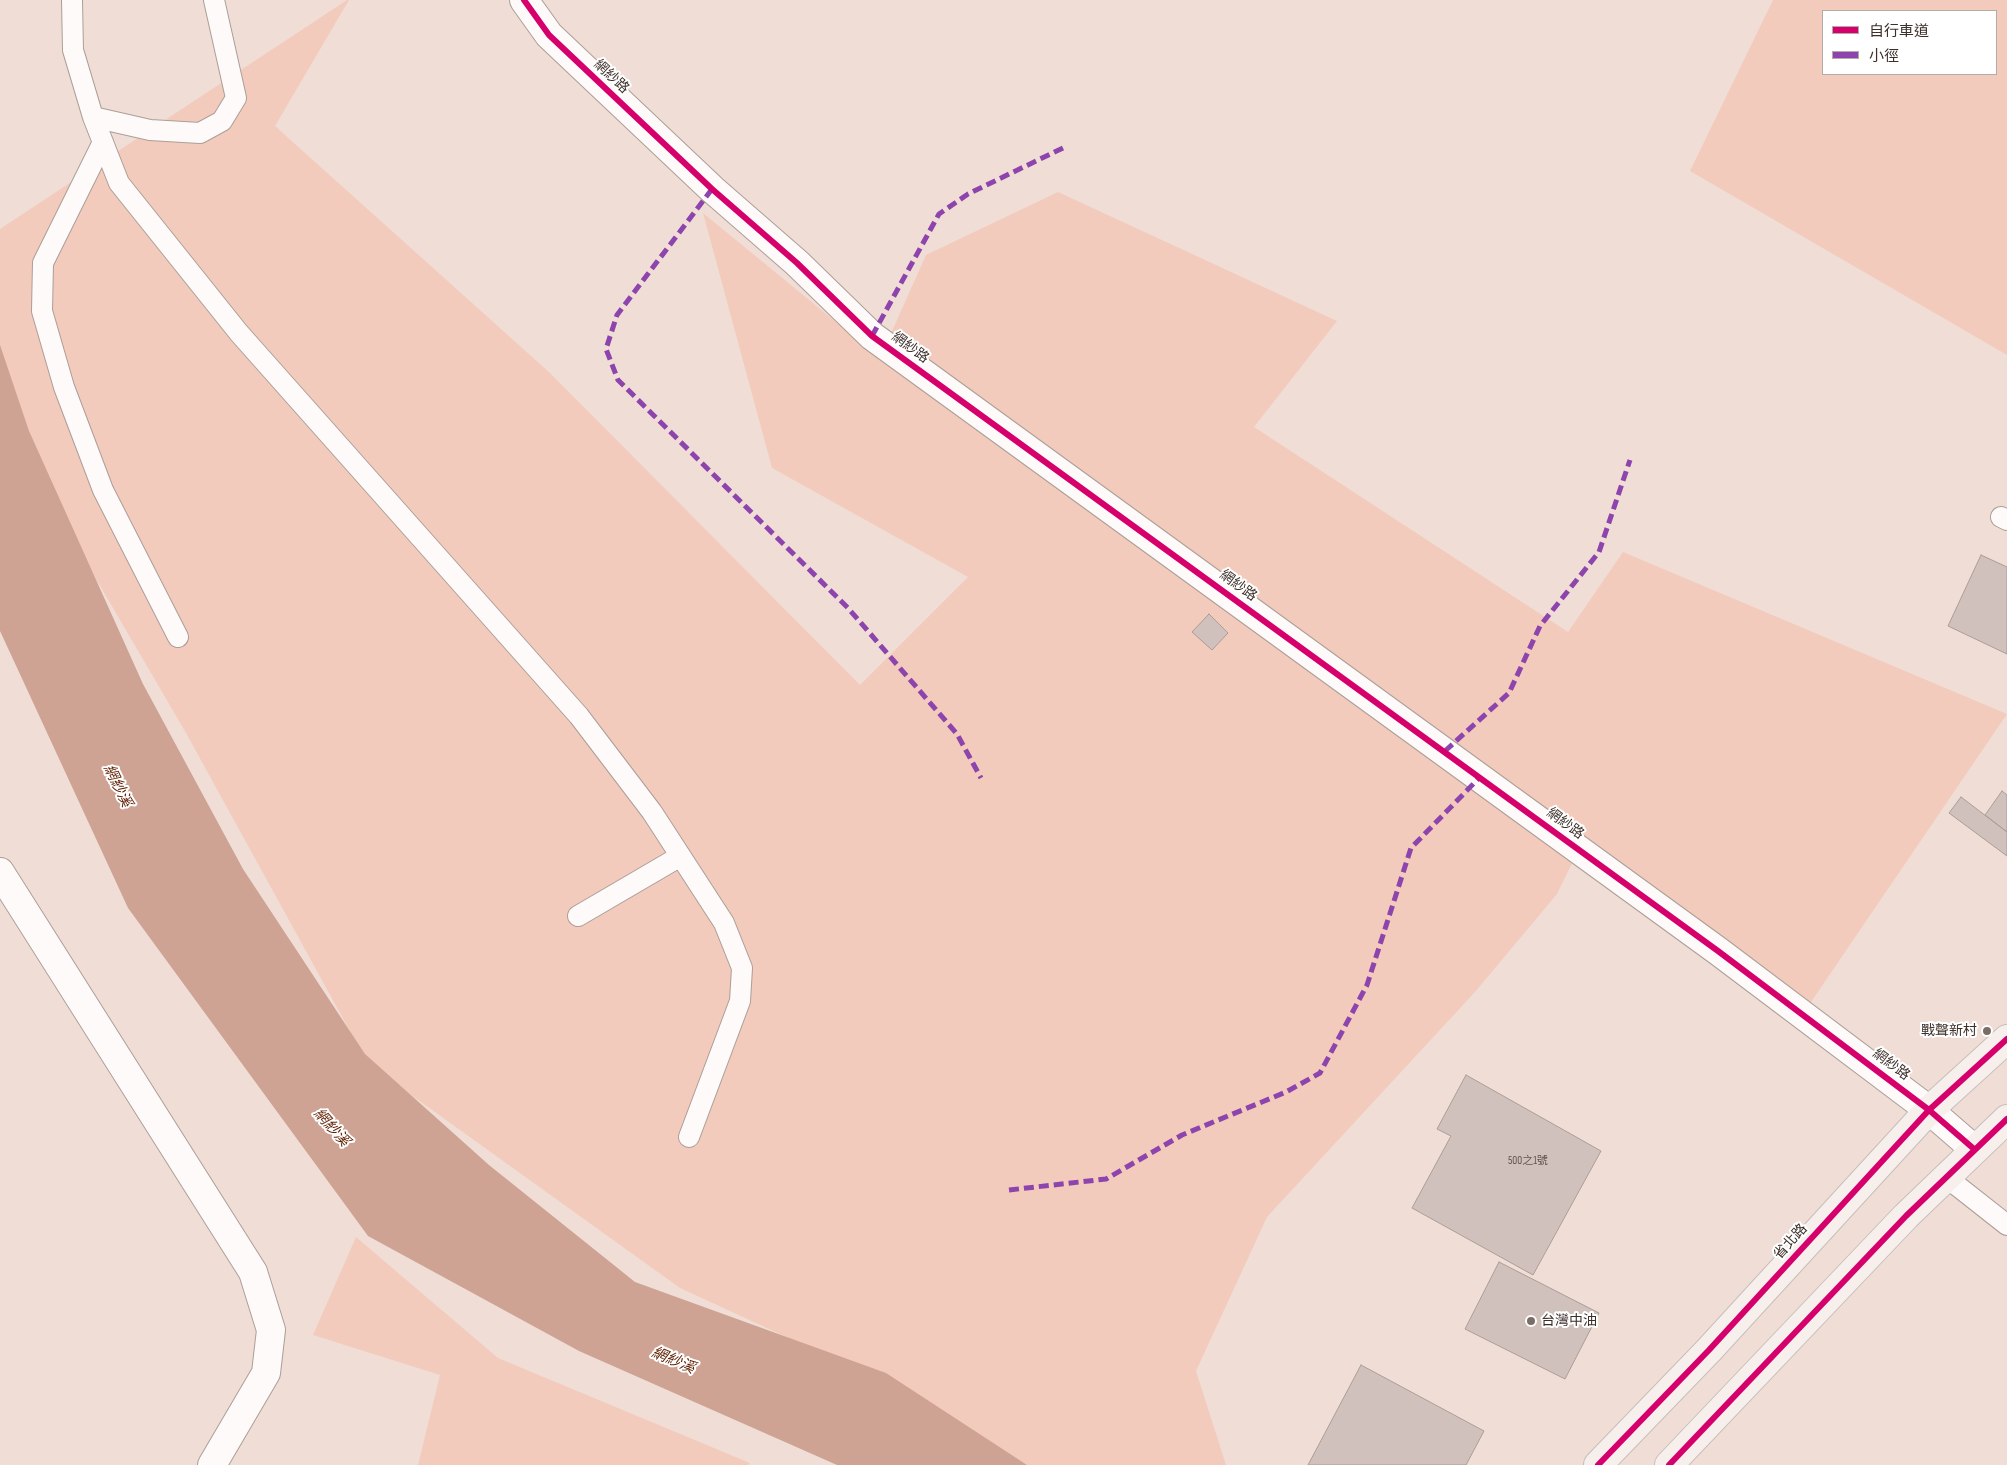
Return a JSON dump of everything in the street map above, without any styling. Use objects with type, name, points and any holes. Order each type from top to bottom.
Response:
[{"type":"main road","name":"省北路","points":[[1598,1465],[1728,1329],[1930,1110],[2007,1039]]},
{"type":"main road","points":[[1669,1465],[1906,1216],[2007,1119]]},
{"type":"street","name":"網紗路","points":[[524,0],[549,35],[712,189],[797,263],[872,336],[1615,876],[1930,1110],[1974,1149]]},
{"type":"street","points":[[0,872],[253,1272],[271,1330],[266,1373],[212,1465]]},
{"type":"lane","points":[[72,0],[73,50],[93,117],[120,183],[238,334],[579,716],[652,812],[680,858],[724,923],[742,968],[740,1001],[689,1137]]},
{"type":"lane","points":[[93,117],[150,130],[200,133],[222,121],[236,98],[214,0]]},
{"type":"lane","points":[[103,142],[43,263],[42,311],[64,387],[102,490],[178,637]]},
{"type":"lane","points":[[578,916],[680,858]]},
{"type":"lane","points":[[1946,1177],[2007,1225]]},
{"type":"shaded area","points":[[349,0],[275,126],[550,373],[860,685],[968,577],[772,468],[703,213],[880,358],[926,255],[1058,192],[1337,321],[1254,427],[1568,632],[1623,552],[2007,714],[1809,1005],[1580,847],[1557,894],[1475,992],[1267,1217],[1196,1371],[1226,1465],[999,1465],[860,1371],[680,1288],[368,1064],[186,733],[29,464],[0,386],[0,229]]},
{"type":"shaded area","points":[[1773,0],[2007,0],[2007,355],[1690,171]]},
{"type":"shaded area","points":[[356,1237],[498,1358],[750,1463],[748,1465],[418,1465],[440,1375],[313,1335]]},
{"type":"water","name":"網紗溪","points":[[0,345],[29,431],[143,684],[243,869],[365,1054],[489,1165],[635,1282],[886,1373],[1027,1465],[837,1465],[579,1351],[368,1236],[128,908],[0,631]]},
{"type":"building","points":[[1981,555],[2007,567],[2007,654],[1948,626]]},
{"type":"building","points":[[1209,614],[1228,633],[1212,650],[1192,632]]},
{"type":"building","points":[[2002,791],[2007,795],[2007,832],[1985,815]]},
{"type":"building","points":[[1961,797],[2007,832],[2007,856],[1949,813]]},
{"type":"building","points":[[1466,1075],[1601,1151],[1533,1275],[1412,1208],[1451,1136],[1437,1129]]},
{"type":"building","points":[[1499,1262],[1599,1313],[1565,1379],[1465,1329]]},
{"type":"building","points":[[1361,1365],[1484,1431],[1466,1465],[1308,1465]]},
{"type":"marked path","points":[[872,336],[939,214],[968,194],[1067,146]]},
{"type":"marked path","points":[[712,189],[617,315],[606,349],[618,380],[848,608],[957,734],[981,778]]},
{"type":"marked path","points":[[1445,751],[1509,693],[1540,626],[1599,552],[1630,460]]},
{"type":"marked path","points":[[1009,1190],[1106,1179],[1182,1135],[1286,1092],[1320,1073],[1367,985],[1411,848],[1480,777]]},
{"type":"cycle path","points":[[524,0],[549,35],[712,189],[797,263],[872,336],[1718,951],[1929,1110],[1974,1149]]},
{"type":"cycle path","points":[[1598,1465],[1709,1350],[1929,1110],[2007,1039]]},
{"type":"cycle path","points":[[1669,1465],[1906,1216],[2007,1119]]},
{"type":"place","name":"戰聲新村","points":[[1987,1031]]},
{"type":"place","name":"台灣中油","points":[[1531,1321]]}]
